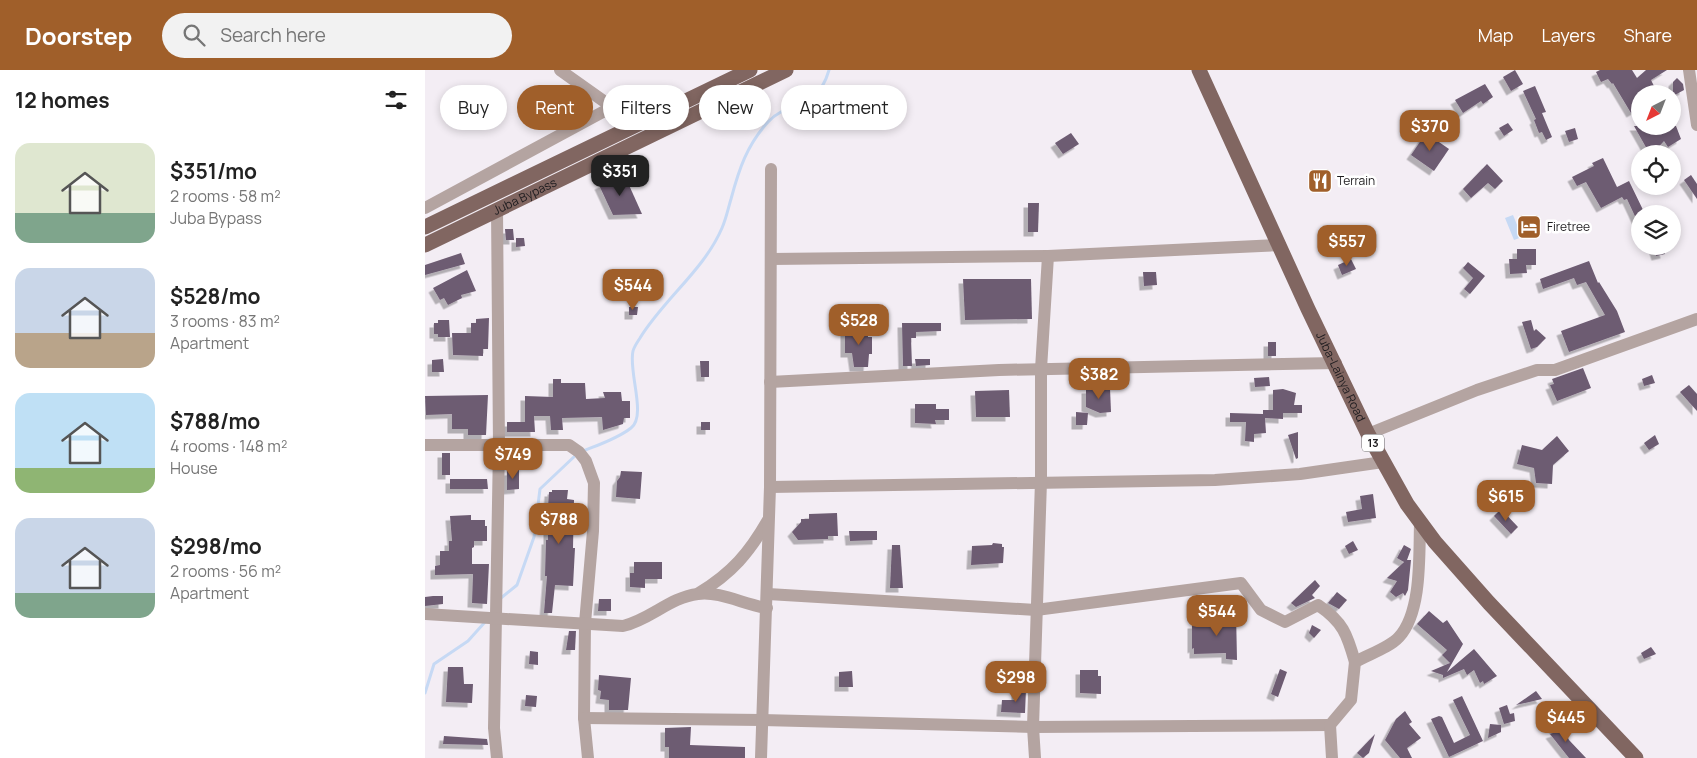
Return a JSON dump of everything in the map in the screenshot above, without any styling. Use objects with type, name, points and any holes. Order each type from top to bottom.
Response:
[{"type":"main road","name":"Juba Bypass","points":[[689,100],[749,70]]},
{"type":"main road","name":"Juba Bypass","points":[[425,245],[786,70]]},
{"type":"main road","name":"Juba-Lainya Road","points":[[1199,70],[1280,245],[1307,309],[1336,364],[1383,462],[1420,523],[1541,661],[1636,758]]},
{"type":"main road","name":"Juba Bypass","points":[[425,227],[627,130]]},
{"type":"street","points":[[560,70],[603,101]]},
{"type":"street","points":[[1689,70],[1697,125]]},
{"type":"street","points":[[425,208],[603,112]]},
{"type":"street","points":[[761,758],[769,519],[771,169]]},
{"type":"street","points":[[497,209],[499,447],[494,728],[497,758]]},
{"type":"street","points":[[771,259],[1049,256],[1280,245]]},
{"type":"street","points":[[1035,758],[1033,727],[1041,481],[1041,369],[1049,256]]},
{"type":"street","points":[[1369,434],[1477,390],[1537,370],[1555,370],[1697,319]]},
{"type":"street","points":[[770,382],[1041,369],[1336,364]]},
{"type":"street","points":[[425,445],[499,447],[569,445],[579,452],[586,461],[594,483],[591,577],[585,623],[584,718],[588,758]]},
{"type":"street","points":[[769,487],[1041,481],[1215,480],[1300,474],[1383,462]]},
{"type":"street","points":[[425,614],[496,617],[612,626],[633,623],[679,598],[699,593],[720,580],[752,548],[769,519]]},
{"type":"street","points":[[1355,662],[1399,637],[1410,618],[1418,581],[1420,523]]},
{"type":"street","points":[[767,594],[1036,610],[1241,583],[1261,610],[1285,622],[1318,605],[1334,616],[1347,633],[1355,662],[1351,700],[1330,725],[1332,758]]},
{"type":"street","points":[[699,593],[717,595],[751,606],[767,608]]},
{"type":"street","points":[[584,718],[762,720],[1033,727],[1330,725]]},
{"type":"water","points":[[1513,215],[1522,237],[1514,240],[1505,218]]},
{"type":"building","points":[[1515,70],[1523,84],[1511,91],[1503,77]]},
{"type":"building","points":[[1600,70],[1632,70],[1637,78],[1646,70],[1667,70],[1651,80],[1654,85],[1631,85],[1631,113],[1613,83],[1608,79],[1601,82],[1596,72]]},
{"type":"building","points":[[1677,78],[1683,84],[1684,90],[1681,92],[1681,85],[1673,85]]},
{"type":"building","points":[[1485,84],[1493,97],[1483,104],[1481,101],[1463,113],[1455,100]]},
{"type":"building","points":[[1535,86],[1546,112],[1542,113],[1552,137],[1546,140],[1542,132],[1539,133],[1534,120],[1536,119],[1523,91]]},
{"type":"building","points":[[1508,123],[1513,130],[1504,136],[1499,128]]},
{"type":"building","points":[[1575,128],[1578,139],[1569,142],[1565,131]]},
{"type":"building","points":[[1071,133],[1079,144],[1063,154],[1055,143]]},
{"type":"building","points":[[1426,133],[1449,149],[1434,171],[1411,155]]},
{"type":"building","points":[[1639,135],[1679,135],[1681,139],[1671,145],[1667,145],[1664,141],[1660,145],[1645,145]]},
{"type":"building","points":[[1603,158],[1617,187],[1629,181],[1631,195],[1636,195],[1641,205],[1631,205],[1631,208],[1627,199],[1624,200],[1622,197],[1601,208],[1586,182],[1577,186],[1572,177],[1594,166],[1592,163]]},
{"type":"building","points":[[1487,164],[1503,181],[1495,189],[1488,183],[1471,198],[1463,189]]},
{"type":"building","points":[[624,174],[642,214],[613,215],[599,185]]},
{"type":"building","points":[[1691,175],[1697,184],[1697,199],[1684,180]]},
{"type":"building","points":[[1028,203],[1039,203],[1038,232],[1028,232]]},
{"type":"building","points":[[505,229],[513,229],[514,240],[506,240]]},
{"type":"building","points":[[516,238],[524,238],[525,246],[516,247]]},
{"type":"building","points":[[1517,249],[1536,249],[1536,265],[1526,265],[1527,273],[1510,274],[1509,259],[1517,259]]},
{"type":"building","points":[[461,253],[465,264],[425,275],[425,265]]},
{"type":"building","points":[[1351,259],[1356,269],[1342,275],[1338,265]]},
{"type":"building","points":[[1589,261],[1598,283],[1617,311],[1625,332],[1569,352],[1561,331],[1605,315],[1586,282],[1577,285],[1574,278],[1543,289],[1540,279]]},
{"type":"building","points":[[1468,262],[1485,276],[1470,294],[1464,289],[1473,278],[1463,268]]},
{"type":"building","points":[[467,270],[476,291],[461,295],[462,298],[448,305],[444,298],[440,300],[433,288]]},
{"type":"building","points":[[1143,272],[1156,272],[1157,285],[1144,286]]},
{"type":"building","points":[[963,279],[1031,279],[1032,319],[965,320]]},
{"type":"building","points":[[629,307],[638,307],[637,315],[629,315]]},
{"type":"building","points":[[489,318],[488,349],[483,349],[483,356],[453,355],[452,333],[471,333],[471,323],[476,323],[476,319]]},
{"type":"building","points":[[438,320],[449,320],[450,337],[438,337],[438,334],[434,334],[434,323],[438,323]]},
{"type":"building","points":[[1531,320],[1534,331],[1536,329],[1546,338],[1537,347],[1531,349],[1522,322]]},
{"type":"building","points":[[902,323],[941,323],[941,331],[916,332],[916,338],[911,338],[912,366],[903,366]]},
{"type":"building","points":[[853,326],[868,326],[868,337],[872,337],[872,354],[869,354],[868,367],[854,367],[852,353],[845,353],[845,331],[853,331]]},
{"type":"building","points":[[1268,342],[1276,342],[1276,356],[1268,356]]},
{"type":"building","points":[[443,359],[444,372],[432,372],[432,360]]},
{"type":"building","points":[[915,359],[930,359],[930,365],[916,366]]},
{"type":"building","points":[[700,361],[709,361],[709,377],[701,377]]},
{"type":"building","points":[[1583,368],[1591,388],[1557,401],[1550,385],[1554,384],[1552,379]]},
{"type":"building","points":[[1652,375],[1655,383],[1644,386],[1642,379]]},
{"type":"building","points":[[1269,377],[1270,386],[1255,387],[1254,378]]},
{"type":"building","points":[[553,379],[561,379],[561,383],[585,383],[586,399],[605,398],[603,392],[621,392],[622,401],[630,401],[630,418],[624,418],[623,424],[603,430],[602,417],[562,418],[563,430],[551,430],[550,416],[534,416],[535,432],[507,432],[507,422],[525,422],[525,396],[553,397]]},
{"type":"building","points":[[1689,385],[1697,394],[1697,411],[1680,392]]},
{"type":"building","points":[[1110,388],[1111,412],[1100,413],[1086,407],[1086,389]]},
{"type":"building","points":[[1283,389],[1296,393],[1294,405],[1302,405],[1302,413],[1283,413],[1283,419],[1265,418],[1266,433],[1254,434],[1254,442],[1245,441],[1246,422],[1230,422],[1230,413],[1263,414],[1263,410],[1273,410],[1273,390]]},
{"type":"building","points":[[1009,390],[1010,417],[976,417],[975,391]]},
{"type":"building","points":[[488,395],[486,435],[468,435],[468,429],[452,429],[452,414],[426,415],[425,396]]},
{"type":"building","points":[[915,404],[936,404],[936,409],[949,409],[949,420],[935,420],[936,424],[915,423]]},
{"type":"building","points":[[1076,412],[1088,413],[1087,425],[1076,425]]},
{"type":"building","points":[[701,422],[710,422],[710,430],[701,430]]},
{"type":"building","points":[[1298,432],[1298,458],[1296,459],[1288,435]]},
{"type":"building","points":[[1655,435],[1659,444],[1649,450],[1644,443]]},
{"type":"building","points":[[1557,436],[1569,451],[1553,465],[1552,484],[1536,483],[1534,468],[1517,464],[1522,445],[1542,450]]},
{"type":"building","points":[[442,453],[450,453],[450,475],[442,475]]},
{"type":"building","points":[[519,470],[519,489],[507,490],[507,471]]},
{"type":"building","points":[[621,471],[642,472],[640,499],[616,497],[617,481]]},
{"type":"building","points":[[450,479],[487,479],[488,489],[450,489]]},
{"type":"building","points":[[552,490],[568,490],[567,499],[574,500],[573,548],[575,548],[573,586],[555,585],[552,613],[544,613],[547,576],[545,576],[548,507],[549,492],[552,492]]},
{"type":"building","points":[[1373,494],[1376,518],[1348,522],[1346,512],[1362,509],[1360,496]]},
{"type":"building","points":[[1501,509],[1518,527],[1511,534],[1494,516]]},
{"type":"building","points":[[837,513],[838,536],[828,536],[828,539],[798,540],[792,532],[801,522],[801,519],[809,519],[809,514]]},
{"type":"building","points":[[471,515],[471,520],[485,520],[485,526],[487,526],[487,541],[474,541],[472,564],[489,564],[487,604],[472,603],[473,574],[435,575],[435,566],[440,565],[440,551],[449,551],[449,541],[452,541],[450,516]]},
{"type":"building","points":[[849,531],[877,531],[877,540],[850,541]]},
{"type":"building","points":[[1353,541],[1358,550],[1349,554],[1345,546]]},
{"type":"building","points":[[993,543],[1002,544],[1002,547],[1004,547],[1003,563],[971,565],[972,546],[992,545]]},
{"type":"building","points":[[892,545],[900,545],[903,588],[890,588]]},
{"type":"building","points":[[1404,545],[1411,549],[1407,560],[1411,560],[1408,590],[1405,596],[1403,593],[1396,597],[1390,592],[1397,581],[1387,578],[1404,562],[1397,558]]},
{"type":"building","points":[[634,562],[662,562],[662,579],[645,579],[645,588],[630,587],[630,573],[634,573]]},
{"type":"building","points":[[1315,580],[1320,586],[1312,595],[1315,598],[1296,607],[1291,603]]},
{"type":"building","points":[[1337,592],[1347,600],[1339,609],[1328,603]]},
{"type":"building","points":[[443,596],[443,604],[425,606],[425,597]]},
{"type":"building","points":[[599,599],[611,599],[611,611],[598,611]]},
{"type":"building","points":[[1429,611],[1443,623],[1447,620],[1463,644],[1447,672],[1474,649],[1497,676],[1484,684],[1483,681],[1480,683],[1474,670],[1467,675],[1464,669],[1443,678],[1443,675],[1431,671],[1450,663],[1442,655],[1447,650],[1417,624]]},
{"type":"building","points":[[1219,612],[1236,612],[1237,660],[1226,659],[1226,653],[1194,654],[1194,648],[1192,649],[1192,624],[1220,623]]},
{"type":"building","points":[[1312,625],[1321,630],[1314,638],[1309,633]]},
{"type":"building","points":[[569,631],[576,631],[575,650],[566,650]]},
{"type":"building","points":[[1651,647],[1656,654],[1644,659],[1641,653]]},
{"type":"building","points":[[530,651],[538,652],[538,665],[529,664]]},
{"type":"building","points":[[448,667],[463,667],[464,684],[473,684],[472,703],[446,702]]},
{"type":"building","points":[[1280,669],[1287,672],[1278,697],[1271,694]]},
{"type":"building","points":[[1080,670],[1098,670],[1098,676],[1101,676],[1101,694],[1080,693]]},
{"type":"building","points":[[852,671],[853,687],[839,687],[839,672]]},
{"type":"building","points":[[599,675],[631,678],[628,710],[609,710],[609,700],[600,699],[601,691],[598,690]]},
{"type":"building","points":[[1016,688],[1026,689],[1025,713],[1001,712],[1002,700],[1016,700]]},
{"type":"building","points":[[1536,691],[1542,699],[1516,705]]},
{"type":"building","points":[[526,695],[537,696],[536,707],[525,706]]},
{"type":"building","points":[[1462,696],[1483,741],[1449,757],[1431,719],[1439,716],[1442,717],[1454,743],[1470,735],[1453,700]]},
{"type":"building","points":[[1507,705],[1510,714],[1514,713],[1515,721],[1504,724],[1499,708]]},
{"type":"building","points":[[1405,711],[1412,722],[1409,724],[1421,738],[1407,748],[1412,758],[1400,758],[1385,740],[1396,719]]},
{"type":"building","points":[[1560,722],[1569,740],[1586,758],[1569,758],[1550,734],[1556,732],[1552,726]]},
{"type":"building","points":[[1490,724],[1501,725],[1501,732],[1488,738]]},
{"type":"building","points":[[691,727],[690,745],[745,747],[745,758],[669,758],[669,747],[665,747],[665,728]]},
{"type":"building","points":[[1375,734],[1369,753],[1363,758],[1357,753]]},
{"type":"building","points":[[444,736],[487,739],[488,745],[443,744]]},
{"type":"waterway","points":[[583,451],[620,435],[631,428],[635,422],[637,404],[632,360],[635,346],[660,310],[694,271],[714,243],[725,221],[741,168],[754,140],[776,115],[810,99],[817,93],[824,83],[829,70]]},
{"type":"waterway","points":[[501,598],[517,585],[534,537],[540,489],[577,454]]},
{"type":"waterway","points":[[425,693],[434,664],[468,641],[485,622]]},
{"type":"place","name":"Terrain","points":[[1320,181]]},
{"type":"place","name":"Firetree","points":[[1529,227]]}]
